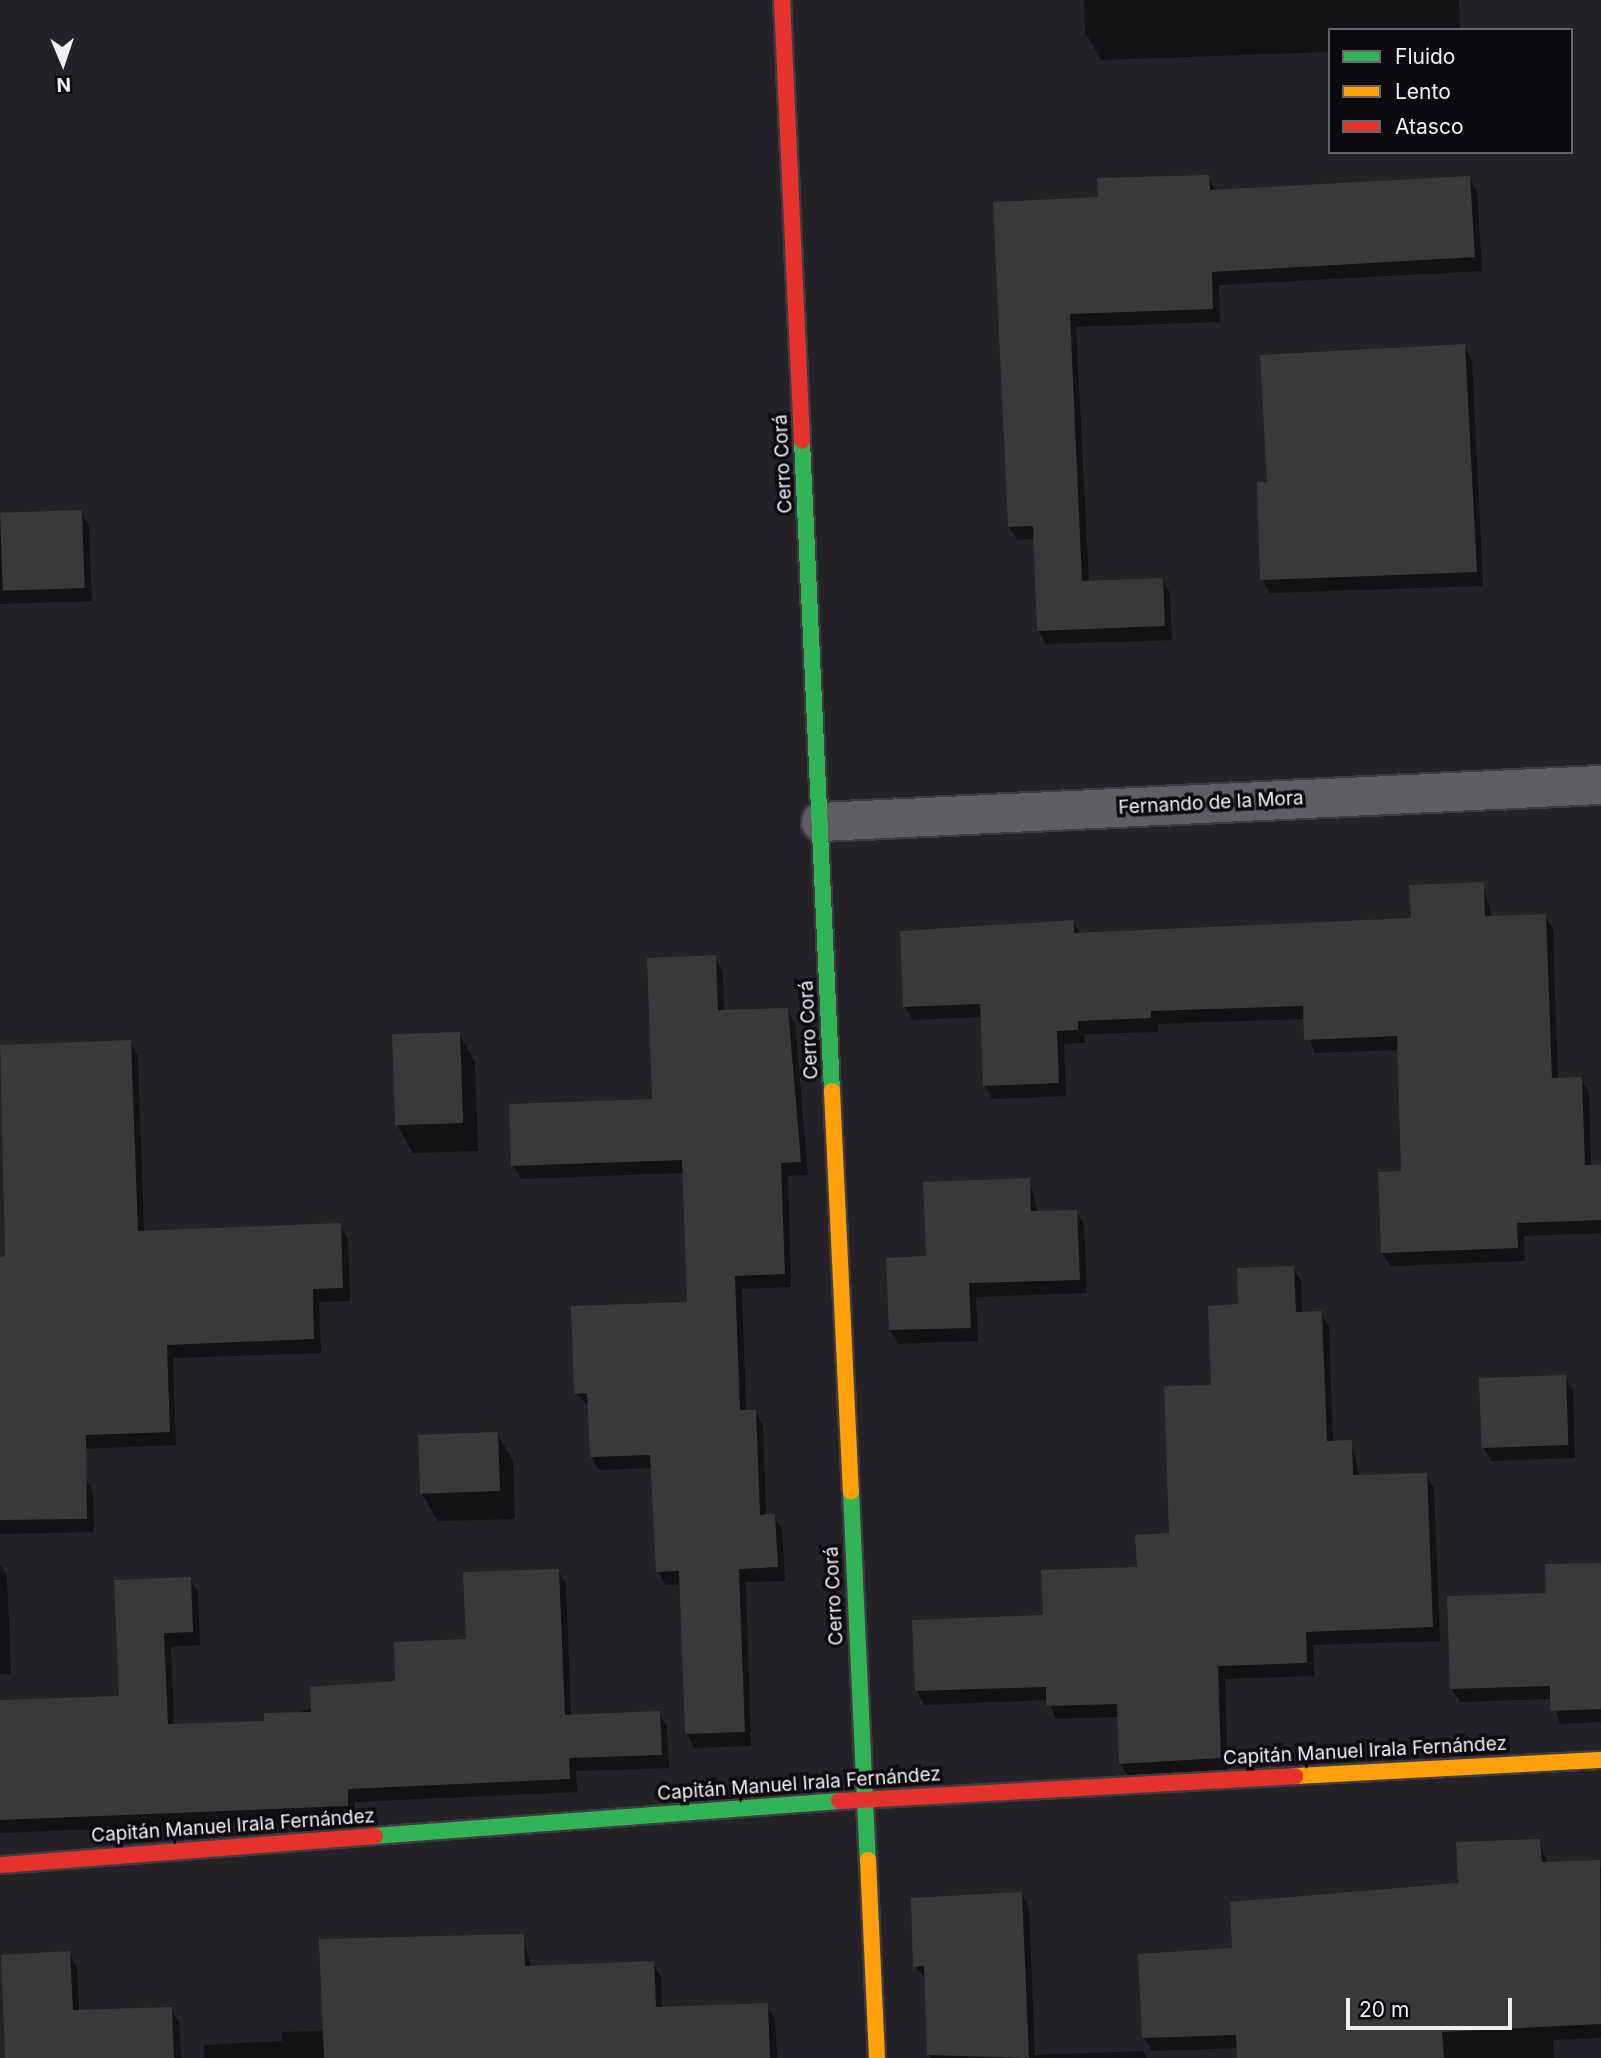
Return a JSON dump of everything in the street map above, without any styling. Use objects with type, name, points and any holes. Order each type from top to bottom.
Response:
[{"type":"street","name":"Cerro Corá","points":[[782,0],[877,2058]]},
{"type":"street","name":"Fernando de la Mora","points":[[821,822],[1601,785]]},
{"type":"street","name":"Capitán Manuel Irala Fernández","points":[[0,1865],[864,1799],[1601,1760]]},
{"type":"building","points":[[1209,175],[1210,190],[1470,176],[1475,257],[1212,272],[1213,309],[1070,314],[1082,581],[1163,578],[1165,626],[1037,631],[1033,526],[1008,527],[993,202],[1098,197],[1097,178]]},
{"type":"building","points":[[1465,344],[1477,572],[1260,580],[1257,482],[1267,482],[1260,355]]},
{"type":"building","points":[[82,510],[85,588],[3,591],[0,513]]},
{"type":"building","points":[[1484,882],[1485,916],[1546,914],[1552,1078],[1582,1077],[1585,1165],[1601,1165],[1601,1220],[1517,1223],[1518,1248],[1381,1253],[1378,1172],[1401,1171],[1397,1036],[1304,1040],[1303,1006],[1151,1011],[1151,1018],[1078,1021],[1078,1030],[1057,1031],[1059,1083],[983,1086],[980,1004],[903,1007],[900,931],[1074,920],[1074,933],[1411,918],[1409,885]]},
{"type":"building","points":[[716,955],[718,1010],[788,1008],[801,1162],[781,1163],[785,1274],[735,1276],[740,1410],[756,1410],[760,1515],[775,1514],[778,1567],[739,1569],[745,1732],[685,1734],[679,1571],[656,1572],[650,1455],[590,1457],[587,1393],[574,1394],[571,1306],[687,1302],[682,1160],[511,1166],[509,1104],[652,1099],[647,958]]},
{"type":"building","points":[[460,1032],[463,1123],[395,1125],[392,1034]]},
{"type":"building","points":[[131,1040],[138,1231],[341,1223],[343,1288],[313,1289],[314,1339],[167,1345],[170,1432],[86,1435],[87,1519],[0,1520],[0,1257],[5,1256],[0,1045]]},
{"type":"building","points":[[1030,1178],[1031,1211],[1077,1210],[1080,1280],[969,1283],[971,1328],[889,1330],[886,1258],[926,1256],[923,1182]]},
{"type":"building","points":[[1294,1266],[1296,1312],[1322,1311],[1327,1441],[1352,1440],[1353,1475],[1427,1473],[1433,1627],[1306,1632],[1307,1663],[1218,1666],[1221,1758],[1119,1764],[1117,1704],[1046,1706],[1046,1687],[915,1691],[912,1620],[1043,1615],[1041,1570],[1137,1567],[1135,1535],[1169,1533],[1164,1386],[1211,1385],[1208,1306],[1238,1304],[1237,1268]]},
{"type":"building","points":[[1566,1375],[1568,1445],[1481,1448],[1479,1378]]},
{"type":"building","points":[[498,1432],[500,1491],[420,1494],[418,1435]]},
{"type":"building","points":[[1601,1563],[1601,1709],[1550,1711],[1550,1686],[1450,1689],[1447,1596],[1546,1593],[1545,1564]]},
{"type":"building","points":[[559,1569],[565,1715],[660,1711],[662,1755],[569,1758],[570,1779],[348,1789],[348,1806],[0,1820],[0,1700],[119,1696],[114,1580],[191,1577],[193,1632],[164,1633],[168,1724],[264,1721],[264,1713],[311,1712],[310,1687],[395,1681],[394,1642],[466,1639],[463,1572]]},
{"type":"building","points":[[1540,1839],[1542,1862],[1600,1860],[1601,2024],[1442,2032],[1444,2058],[1237,2058],[1236,2035],[1142,2038],[1138,1954],[1232,1948],[1230,1902],[1458,1883],[1456,1842]]},
{"type":"building","points":[[1022,1892],[1029,2058],[927,2055],[924,1966],[913,1967],[911,1898]]},
{"type":"building","points":[[524,1934],[525,1966],[654,1961],[656,2007],[768,2003],[770,2058],[324,2058],[319,1939]]},
{"type":"building","points":[[70,1951],[73,2010],[172,2007],[174,2058],[5,2058],[1,1955]]},
{"type":"traffic: fast","points":[[802,441],[832,1091]]},
{"type":"traffic: fast","points":[[851,1492],[868,1860]]},
{"type":"traffic: fast","points":[[375,1836],[839,1801]]},
{"type":"traffic: slow","points":[[832,1091],[851,1492]]},
{"type":"traffic: slow","points":[[1295,1776],[1601,1760]]},
{"type":"traffic: slow","points":[[868,1860],[877,2058]]},
{"type":"traffic: jam","points":[[782,0],[802,441]]},
{"type":"traffic: jam","points":[[839,1801],[1295,1776]]},
{"type":"traffic: jam","points":[[0,1865],[375,1836]]}]
